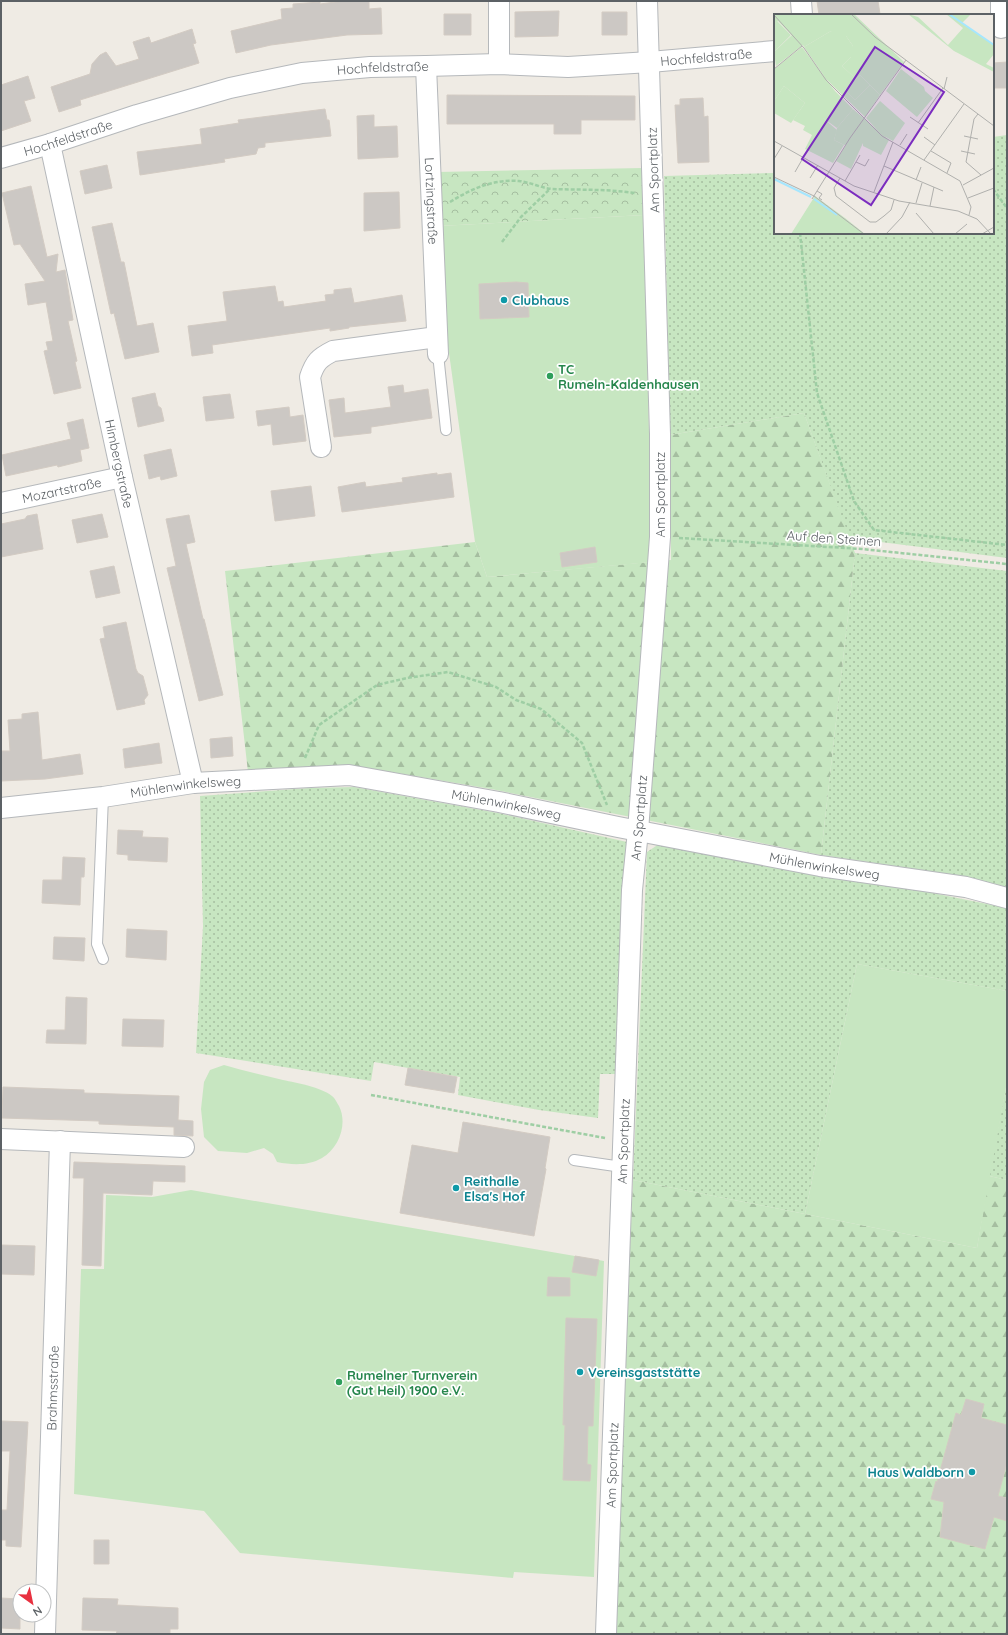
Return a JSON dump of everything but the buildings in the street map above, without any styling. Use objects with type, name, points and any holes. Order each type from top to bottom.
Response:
[{"type":"street","points":[[499,64],[500,1]]},
{"type":"street","name":"Am Sportplatz","points":[[606,1634],[632,890],[638,831],[660,537],[660,434],[647,1]]},
{"type":"street","points":[[801,1],[802,14]]},
{"type":"street","points":[[1000,28],[1001,1]]},
{"type":"street","name":"Hochfeldstraße","points":[[1,158],[50,144],[136,115],[238,86],[302,73],[370,67],[499,64],[568,68],[774,51]]},
{"type":"street","name":"Lortzingstraße","points":[[426,66],[438,345]]},
{"type":"street","name":"Himbergstraße","points":[[50,144],[122,477],[193,783]]},
{"type":"street","points":[[320,447],[310,377],[313,368],[320,358],[333,351],[438,345]]},
{"type":"street","name":"Mozartstraße","points":[[1,503],[122,477]]},
{"type":"street","name":"Mühlenwinkelsweg","points":[[1,808],[103,797],[193,783],[349,774],[499,802],[638,831],[820,866],[966,887],[1007,898]]},
{"type":"street","points":[[1,1139],[184,1147]]},
{"type":"street","name":"Brahmsstraße","points":[[45,1634],[60,1141]]},
{"type":"lane","name":"Lortzingstraße","points":[[438,345],[446,430]]},
{"type":"lane","points":[[103,797],[97,944],[103,959]]},
{"type":"lane","points":[[574,1160],[622,1167]]},
{"type":"path","points":[[431,210],[438,209],[462,195],[496,181],[520,181],[550,188],[606,189],[644,194],[653,193]]},
{"type":"path","points":[[502,242],[521,217],[550,188]]},
{"type":"path","points":[[994,190],[1007,208]]},
{"type":"path","points":[[800,234],[817,393],[854,501],[874,530],[1007,545]]},
{"type":"path","name":"Auf den Steinen","points":[[660,537],[862,549],[1007,564]]},
{"type":"path","points":[[290,778],[305,758],[319,725],[377,685],[407,678],[448,672],[496,687],[516,700],[541,710],[582,743],[606,803],[618,827]]},
{"type":"path","points":[[372,1095],[623,1142]]},
{"type":"green space","points":[[1007,135],[1007,558],[849,538],[804,413],[670,435],[664,176],[774,173],[774,234],[994,234],[994,137]]},
{"type":"green space","points":[[643,168],[644,215],[439,226],[437,172]]},
{"type":"green space","name":"TC Rumeln-Kaldenhausen","points":[[644,215],[652,562],[487,577],[475,542],[446,331],[439,226]]},
{"type":"green space","points":[[804,413],[855,553],[821,855],[491,789],[350,765],[248,772],[225,571],[475,542],[487,577],[671,560],[670,435]]},
{"type":"green space","points":[[855,553],[1007,571],[1007,887],[963,876],[821,855]]},
{"type":"green space","points":[[354,787],[498,813],[627,842],[618,1074],[600,1074],[598,1118],[539,1110],[458,1095],[460,1077],[374,1062],[371,1081],[196,1053],[203,926],[200,796],[310,788]]},
{"type":"green space","points":[[662,842],[868,880],[1007,908],[1007,991],[857,964],[805,1214],[633,1180],[647,852]]},
{"type":"green space","points":[[857,964],[1007,991],[1007,1082],[977,1248],[805,1214]]},
{"type":"green space","points":[[224,1065],[309,1086],[322,1090],[332,1096],[339,1106],[343,1120],[340,1135],[333,1148],[328,1154],[317,1161],[306,1164],[288,1164],[277,1162],[273,1154],[264,1148],[247,1153],[218,1151],[204,1137],[201,1109],[204,1082],[210,1070]]},
{"type":"green space","points":[[1007,1082],[1007,1180],[989,1176]]},
{"type":"green space","points":[[989,1176],[1007,1180],[1007,1634],[613,1634],[633,1180],[977,1248]]},
{"type":"green space","name":"Rumelner Turnverein (Gut Heil) 1900 e.V.","points":[[191,1190],[604,1261],[594,1577],[514,1572],[513,1578],[240,1553],[204,1511],[74,1494],[81,1269],[104,1269],[106,1195],[152,1197]]},
{"type":"place","name":"Clubhaus","points":[[504,300]]},
{"type":"place","name":"TC Rumeln-Kaldenhausen","points":[[550,376]]},
{"type":"place","name":"Reithalle Elsa's Hof","points":[[456,1188]]},
{"type":"place","name":"Vereinsgaststätte","points":[[580,1372]]},
{"type":"place","name":"Rumelner Turnverein (Gut Heil) 1900 e.V.","points":[[339,1382]]},
{"type":"place","name":"Haus Waldborn","points":[[972,1472]]}]
